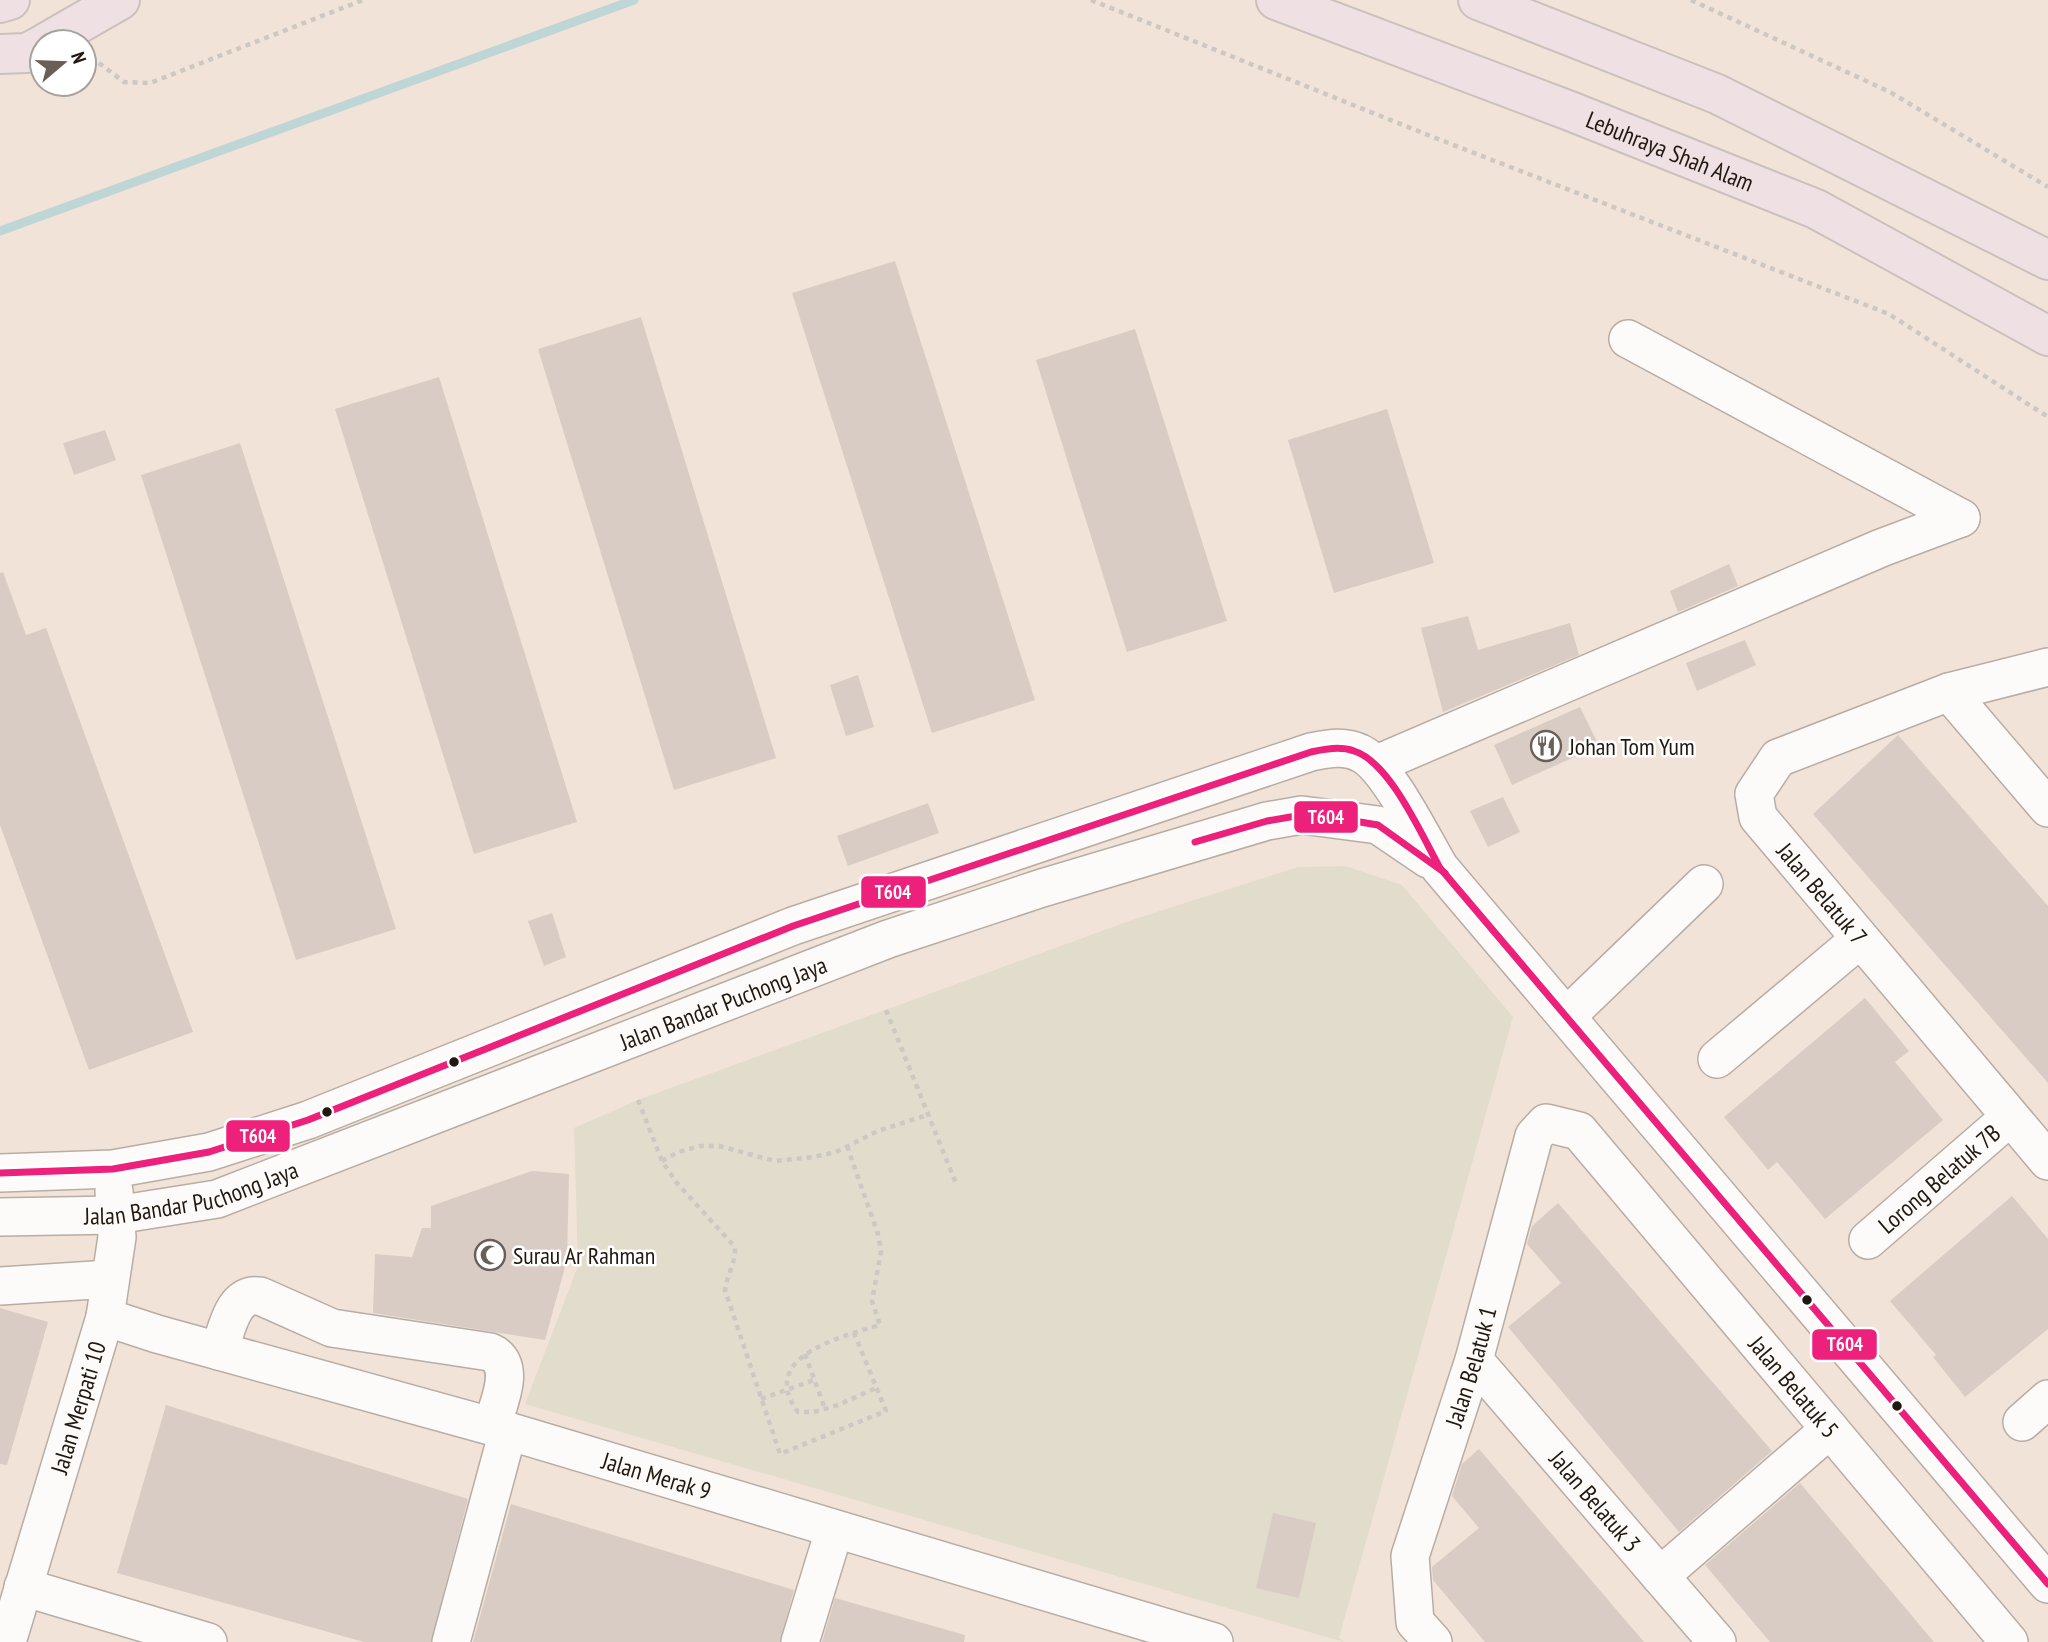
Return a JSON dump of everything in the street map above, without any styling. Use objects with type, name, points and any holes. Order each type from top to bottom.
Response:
[{"type":"highway","points":[[0,3],[10,0]]},
{"type":"highway","points":[[71,28],[120,0]]},
{"type":"highway","name":"Lebuhraya Shah Alam","points":[[1276,0],[1570,111],[1816,209],[2048,335]]},
{"type":"highway","points":[[1478,0],[1717,94],[2048,260]]},
{"type":"highway","points":[[0,54],[28,52]]},
{"type":"street","points":[[1377,764],[1881,548],[1961,518],[1628,339]]},
{"type":"street","name":"Jalan Belatuk 7","points":[[2047,1156],[2010,1117],[1758,817],[1754,794],[1778,758],[1949,692],[2048,667]]},
{"type":"street","points":[[1949,692],[2048,808]]},
{"type":"street","name":"Jalan Bandar Puchong Jaya","points":[[0,1173],[113,1169],[209,1152],[308,1120],[793,926],[1311,752],[1337,748],[1358,752],[1377,764],[1440,868],[2048,1584]]},
{"type":"street","name":"Jalan Bandar Puchong Jaya","points":[[0,1217],[116,1215],[217,1199],[888,939],[1042,888],[1267,821],[1302,815],[1378,825],[1440,868]]},
{"type":"street","points":[[1567,1016],[1704,884]]},
{"type":"street","points":[[1717,1059],[1860,939]]},
{"type":"street","name":"Lorong Belatuk 7B","points":[[1868,1240],[2010,1117]]},
{"type":"street","name":"Jalan Belatuk 1","points":[[1433,1642],[1415,1622],[1410,1556],[1474,1360],[1534,1136],[1546,1123],[1579,1131]]},
{"type":"street","name":"Jalan Belatuk 5","points":[[1579,1131],[2009,1642]]},
{"type":"street","name":"Jalan Merpati 10","points":[[7,1642],[105,1317],[116,1215],[113,1169]]},
{"type":"street","points":[[0,1286],[110,1279]]},
{"type":"street","points":[[219,1351],[236,1307],[241,1298],[250,1294],[332,1328],[490,1352],[499,1356],[505,1365],[500,1429],[450,1642]]},
{"type":"street","name":"Jalan Merak 9","points":[[105,1317],[500,1429],[834,1531],[1210,1641]]},
{"type":"street","name":"Jalan Belatuk 3","points":[[1474,1360],[1717,1642]]},
{"type":"street","points":[[1660,1576],[1830,1429]]},
{"type":"street","points":[[800,1642],[834,1531]]},
{"type":"street","points":[[23,1587],[208,1642]]},
{"type":"path","points":[[99,63],[124,82],[150,83],[363,0]]},
{"type":"path","points":[[1091,0],[1433,137],[1889,314],[2048,417]]},
{"type":"path","points":[[1691,0],[1890,92],[2048,187]]},
{"type":"path","points":[[886,1010],[957,1186]]},
{"type":"path","points":[[638,1100],[662,1161],[676,1182],[735,1247],[736,1261],[727,1277],[725,1290],[780,1454],[886,1411],[854,1332]]},
{"type":"path","points":[[662,1161],[678,1152],[701,1146],[719,1146],[775,1161],[814,1157],[930,1114]]},
{"type":"path","points":[[847,1146],[881,1251],[872,1301],[880,1325],[854,1332],[796,1360],[788,1378],[790,1402],[798,1412],[825,1409],[876,1388]]},
{"type":"path","points":[[805,1354],[825,1409]]},
{"type":"path","points":[[761,1399],[814,1380]]},
{"type":"shaded area","points":[[1345,866],[1402,885],[1513,1017],[1339,1638],[1344,1642],[525,1404],[578,1266],[574,1128],[638,1100],[1132,920],[1298,867]]},
{"type":"building","points":[[895,261],[1035,700],[932,733],[792,293]]},
{"type":"building","points":[[641,317],[776,758],[674,790],[538,349]]},
{"type":"building","points":[[1135,329],[1227,621],[1127,652],[1036,360]]},
{"type":"building","points":[[439,377],[577,822],[474,854],[335,409]]},
{"type":"building","points":[[1387,409],[1434,563],[1334,593],[1288,440]]},
{"type":"building","points":[[105,430],[116,460],[74,475],[63,443]]},
{"type":"building","points":[[240,443],[396,929],[296,960],[141,475]]},
{"type":"building","points":[[1729,564],[1738,586],[1678,612],[1670,591]]},
{"type":"building","points":[[3,572],[26,635],[46,628],[193,1032],[89,1070],[0,825],[0,573]]},
{"type":"building","points":[[1468,616],[1478,650],[1570,623],[1579,655],[1443,712],[1421,628]]},
{"type":"building","points":[[1745,640],[1756,665],[1697,691],[1686,663]]},
{"type":"building","points":[[858,675],[874,727],[846,736],[830,685]]},
{"type":"building","name":"Johan Tom Yum","points":[[1580,707],[1599,746],[1512,785],[1494,745]]},
{"type":"building","points":[[1898,735],[2048,906],[2048,1083],[1813,814]]},
{"type":"building","points":[[1503,797],[1520,832],[1488,847],[1470,811]]},
{"type":"building","points":[[928,803],[939,833],[848,866],[837,836]]},
{"type":"building","points":[[552,913],[566,957],[544,966],[528,921]]},
{"type":"building","points":[[1865,998],[1909,1051],[1895,1062],[1943,1120],[1825,1219],[1777,1162],[1768,1170],[1724,1117]]},
{"type":"building","name":"Surau Ar Rahman","points":[[532,1171],[569,1174],[567,1260],[545,1340],[373,1313],[375,1254],[412,1257],[422,1228],[431,1228],[431,1206]]},
{"type":"building","points":[[2012,1196],[2048,1239],[2048,1329],[1965,1397],[1933,1357],[1936,1355],[1890,1301]]},
{"type":"building","points":[[1558,1203],[1772,1451],[1679,1532],[1508,1327],[1561,1283],[1527,1244],[1532,1226]]},
{"type":"building","points":[[0,1308],[48,1322],[7,1465],[0,1464]]},
{"type":"building","points":[[166,1405],[468,1499],[431,1642],[364,1642],[117,1573]]},
{"type":"building","points":[[1479,1449],[1644,1642],[1485,1642],[1433,1580],[1432,1567],[1479,1528],[1452,1496],[1462,1464]]},
{"type":"building","points":[[1800,1483],[1934,1642],[1770,1642],[1705,1565]]},
{"type":"building","points":[[511,1504],[794,1590],[780,1642],[473,1642]]},
{"type":"building","points":[[1273,1513],[1316,1523],[1299,1598],[1256,1588]]},
{"type":"building","points":[[835,1598],[965,1635],[964,1642],[822,1642]]},
{"type":"waterway","points":[[0,231],[634,0]]},
{"type":"transit line","name":"T604","points":[[0,1173],[113,1169],[209,1152],[308,1120],[793,926],[1311,752],[1332,748],[1349,749],[1367,758],[1380,769],[1404,802],[1440,868],[2048,1584]]},
{"type":"transit line","name":"T604","points":[[1195,842],[1267,821],[1302,815],[1336,818],[1378,825],[1445,873]]},
{"type":"place","name":"Johan Tom Yum","points":[[1546,746]]},
{"type":"place","name":"Surau Ar Rahman","points":[[490,1255]]}]
